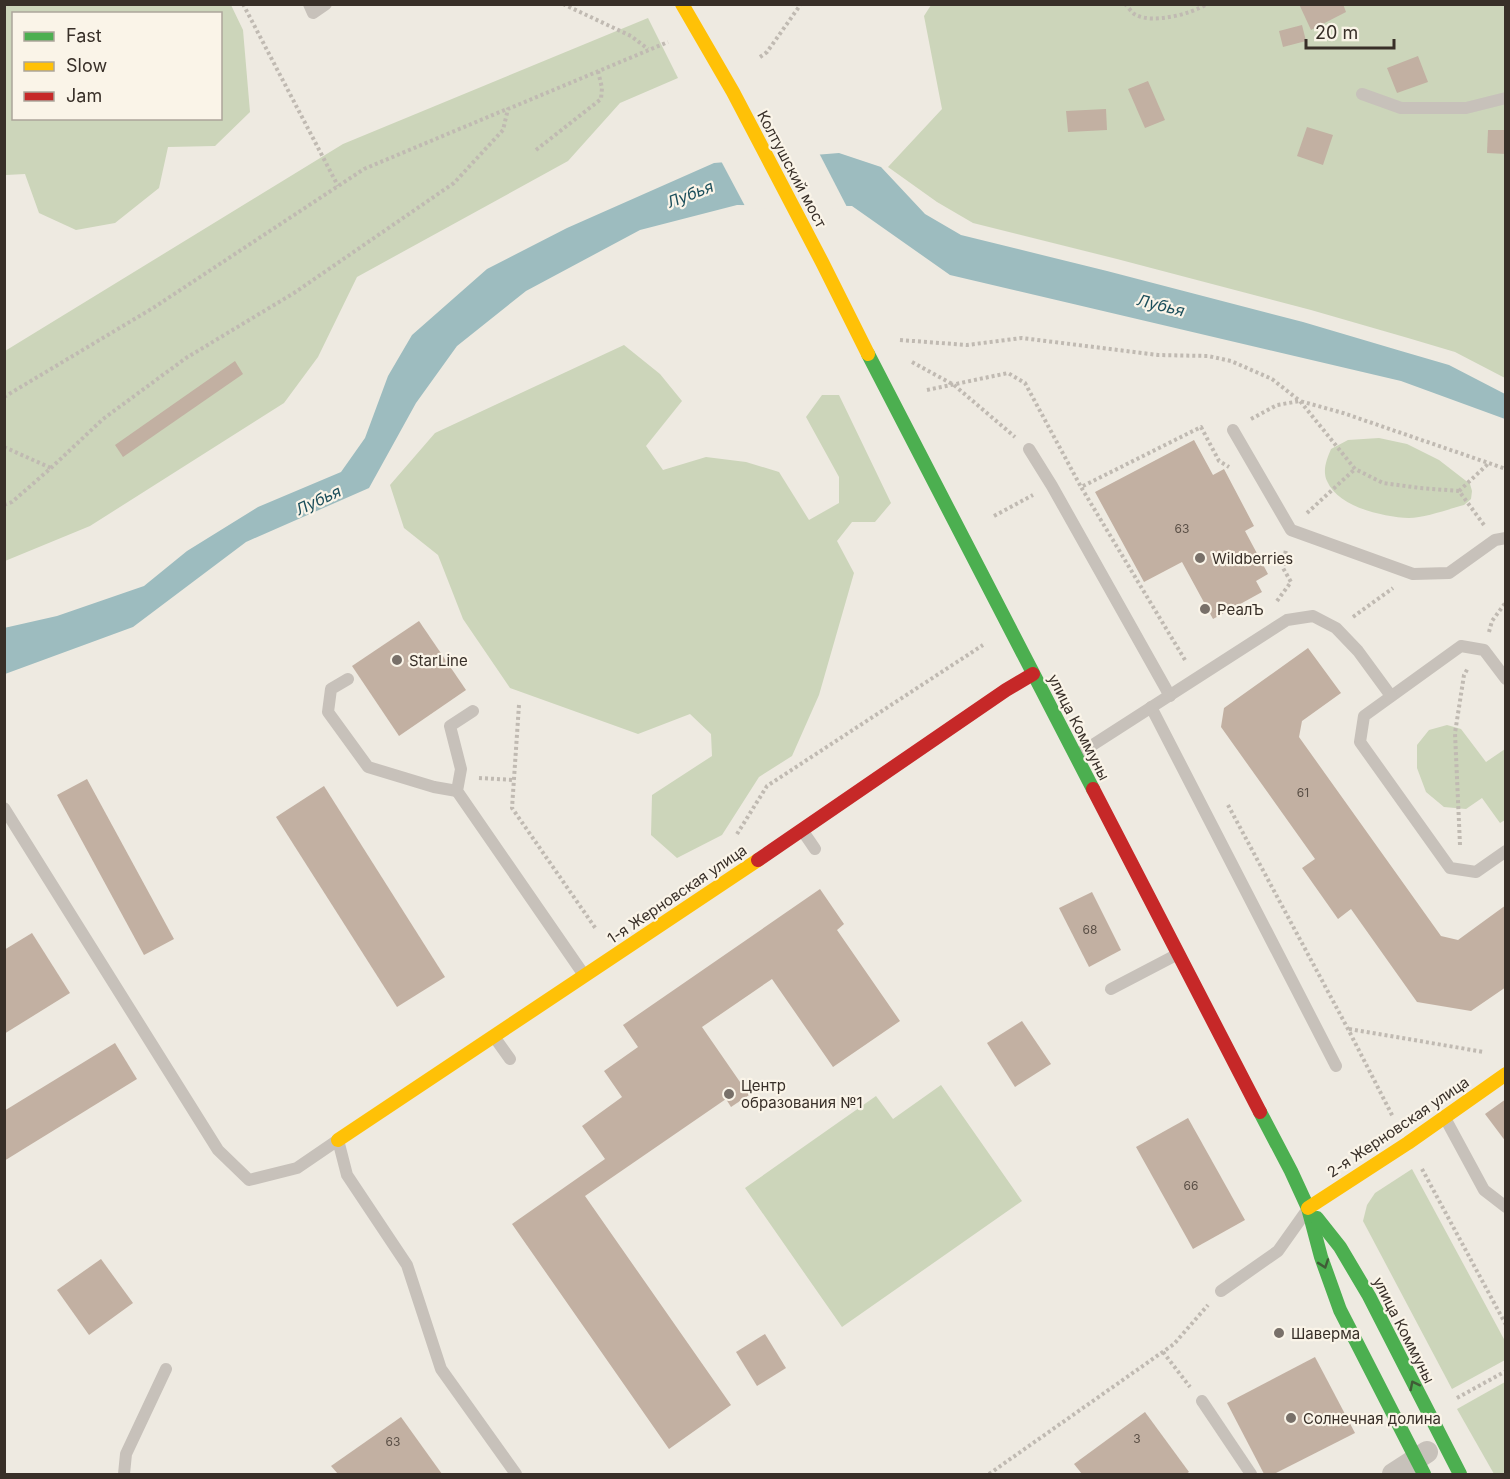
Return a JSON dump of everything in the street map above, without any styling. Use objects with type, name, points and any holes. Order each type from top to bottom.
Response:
[{"type":"main road","name":"Колтушский мост","points":[[682,4],[733,92],[822,262]]},
{"type":"main road","name":"улица Коммуны","points":[[822,262],[1308,1208],[1321,1257],[1340,1310],[1420,1466]]},
{"type":"main road","name":"1-я Жерновская улица","points":[[338,1140],[1033,674]]},
{"type":"main road","name":"2-я Жерновская улица","points":[[1308,1208],[1408,1143],[1506,1074]]},
{"type":"main road","name":"улица Коммуны","points":[[1308,1208],[1340,1247],[1369,1296],[1460,1474]]},
{"type":"street","points":[[1393,1474],[1420,1466],[1443,1442]]},
{"type":"lane","points":[[309,4],[313,13],[327,4]]},
{"type":"lane","points":[[1362,94],[1401,108],[1466,108],[1506,98]]},
{"type":"lane","points":[[1233,430],[1291,530],[1413,574],[1449,573],[1500,539]]},
{"type":"lane","points":[[1029,449],[1170,696]]},
{"type":"lane","points":[[1076,756],[1287,620],[1313,616],[1336,628],[1358,651],[1391,696]]},
{"type":"lane","points":[[1506,679],[1484,650],[1461,646],[1364,716],[1360,742],[1450,868],[1476,872],[1506,851]]},
{"type":"lane","points":[[348,679],[331,689],[328,712],[368,767],[434,787],[458,791]]},
{"type":"lane","points":[[1151,707],[1336,1066]]},
{"type":"lane","points":[[472,711],[450,726],[461,769],[458,791],[585,976]]},
{"type":"lane","points":[[4,808],[218,1150],[249,1180],[297,1167],[338,1140],[347,1175],[407,1265],[441,1369],[516,1474]]},
{"type":"lane","points":[[802,830],[815,849]]},
{"type":"lane","points":[[1110,990],[1178,954]]},
{"type":"lane","points":[[494,1036],[510,1059]]},
{"type":"lane","points":[[1444,1117],[1484,1190],[1506,1207]]},
{"type":"lane","points":[[1221,1291],[1278,1251],[1308,1208]]},
{"type":"lane","points":[[124,1474],[126,1454],[166,1369]]},
{"type":"lane","points":[[1202,1401],[1251,1474]]},
{"type":"path","points":[[243,4],[338,186]]},
{"type":"path","points":[[563,4],[631,36],[649,50]]},
{"type":"path","points":[[760,57],[767,52],[801,4]]},
{"type":"path","points":[[1125,4],[1136,15],[1164,19],[1198,10],[1206,4]]},
{"type":"path","points":[[4,397],[153,308],[364,169],[669,42]]},
{"type":"path","points":[[536,150],[601,99],[602,88],[598,71]]},
{"type":"path","points":[[4,505],[12,502],[103,419],[186,358],[294,293],[454,183],[502,130],[508,109]]},
{"type":"path","points":[[900,340],[967,345],[1022,338],[1158,355],[1208,356],[1231,362],[1272,379],[1300,401],[1355,469],[1383,483],[1459,491],[1500,539]]},
{"type":"path","points":[[912,362],[954,385],[1029,449]]},
{"type":"path","points":[[927,390],[1008,373],[1025,383],[1082,487],[1189,666]]},
{"type":"path","points":[[1208,442],[1277,405],[1300,401],[1343,413],[1506,469]]},
{"type":"path","points":[[1082,487],[1201,427]]},
{"type":"path","points":[[4,447],[51,468]]},
{"type":"path","points":[[1459,491],[1489,463]]},
{"type":"path","points":[[1276,602],[1291,582],[1283,568]]},
{"type":"path","points":[[1462,870],[1455,733],[1464,675],[1473,658],[1484,650],[1492,621],[1506,602]]},
{"type":"path","points":[[1350,619],[1372,603]]},
{"type":"path","points":[[736,836],[767,786],[982,645]]},
{"type":"path","points":[[519,705],[512,808],[615,956]]},
{"type":"path","points":[[459,777],[514,780]]},
{"type":"path","points":[[1225,800],[1393,1118]]},
{"type":"path","points":[[1348,1029],[1491,1053]]},
{"type":"path","points":[[1418,1160],[1506,1325]]},
{"type":"path","points":[[989,1474],[1174,1344],[1221,1291]]},
{"type":"path","points":[[1163,1352],[1202,1401]]},
{"type":"path","points":[[1454,1400],[1506,1371]]},
{"type":"green space","points":[[5,4],[231,5],[243,30],[250,112],[215,146],[168,147],[159,188],[115,223],[76,230],[39,213],[25,174],[6,175],[5,179]]},
{"type":"green space","points":[[1151,4],[1164,6],[1168,4],[1505,5],[1505,378],[1455,352],[1408,338],[1311,310],[973,223],[937,202],[888,167],[942,109],[924,16],[931,5]]},
{"type":"green space","points":[[648,18],[678,78],[620,103],[568,161],[357,277],[318,357],[284,403],[90,526],[5,561],[5,351],[343,144]]},
{"type":"green space","points":[[624,345],[660,374],[682,401],[646,446],[663,470],[706,457],[746,462],[779,472],[809,520],[839,503],[839,477],[806,417],[822,395],[839,395],[891,503],[875,522],[852,522],[837,541],[854,573],[819,695],[792,756],[759,777],[722,835],[677,858],[651,835],[652,795],[712,756],[711,734],[690,714],[638,734],[510,688],[463,619],[438,555],[404,528],[390,485],[435,433]]},
{"type":"green space","points":[[1379,438],[1407,444],[1439,460],[1470,484],[1471,499],[1464,505],[1409,518],[1375,513],[1341,498],[1327,481],[1325,473],[1331,449],[1348,440]]},
{"type":"green space","points":[[1447,725],[1461,729],[1486,762],[1505,749],[1505,820],[1500,823],[1482,798],[1466,809],[1444,807],[1426,792],[1417,768],[1417,745],[1429,730]]},
{"type":"green space","points":[[941,1085],[1022,1201],[842,1327],[745,1188],[876,1096],[893,1119]]},
{"type":"green space","points":[[1412,1169],[1505,1341],[1505,1360],[1452,1389],[1363,1221],[1367,1205],[1375,1193]]},
{"type":"green space","points":[[1505,1382],[1505,1474],[1494,1474],[1457,1409]]},
{"type":"water","name":"Лубья","points":[[839,153],[881,167],[925,214],[961,235],[1303,322],[1449,365],[1505,394],[1505,419],[1401,381],[950,275],[852,206],[737,205],[640,230],[526,291],[457,346],[416,403],[369,488],[246,542],[133,627],[5,674],[4,628],[57,616],[144,586],[187,551],[258,507],[341,472],[365,438],[388,376],[412,335],[487,269],[567,228],[714,163]]},
{"type":"pier","points":[[818,151],[848,209],[746,208],[720,159]]},
{"type":"building","points":[[1299,4],[1343,4],[1346,12],[1311,30]]},
{"type":"building","points":[[1302,25],[1306,41],[1283,47],[1279,31]]},
{"type":"building","points":[[1418,56],[1428,82],[1397,93],[1387,68]]},
{"type":"building","points":[[1148,81],[1165,120],[1145,128],[1128,89]]},
{"type":"building","points":[[1106,109],[1107,130],[1068,132],[1066,111]]},
{"type":"building","points":[[1307,127],[1333,135],[1323,165],[1297,156]]},
{"type":"building","points":[[1488,130],[1506,130],[1506,154],[1487,153]]},
{"type":"building","points":[[235,361],[243,374],[123,457],[115,445]]},
{"type":"building","points":[[1194,440],[1213,475],[1224,469],[1254,526],[1245,531],[1268,574],[1256,581],[1262,592],[1213,619],[1182,562],[1144,582],[1095,492]]},
{"type":"building","points":[[419,621],[466,690],[399,736],[352,666]]},
{"type":"building","points":[[1308,648],[1341,693],[1302,721],[1299,737],[1441,936],[1458,940],[1506,905],[1506,987],[1471,1011],[1417,1002],[1351,909],[1338,919],[1302,868],[1315,859],[1221,727],[1224,708]]},
{"type":"building","points":[[87,779],[174,939],[144,955],[57,795]]},
{"type":"building","points":[[324,786],[445,977],[397,1007],[276,817]]},
{"type":"building","points":[[820,889],[844,924],[837,930],[900,1021],[833,1067],[772,979],[702,1027],[749,1095],[731,1107],[726,1099],[585,1196],[731,1405],[669,1449],[512,1224],[605,1159],[582,1126],[622,1097],[604,1071],[638,1047],[623,1025]]},
{"type":"building","points":[[1092,892],[1121,950],[1089,967],[1059,908]]},
{"type":"building","points":[[32,933],[70,993],[4,1034],[4,950]]},
{"type":"building","points":[[1022,1021],[1051,1064],[1015,1087],[987,1043]]},
{"type":"building","points":[[115,1043],[137,1079],[4,1161],[4,1111]]},
{"type":"building","points":[[1506,1099],[1506,1142],[1485,1114]]},
{"type":"building","points":[[1188,1118],[1245,1220],[1193,1249],[1136,1147]]},
{"type":"building","points":[[101,1259],[133,1303],[89,1335],[57,1290]]},
{"type":"building","points":[[765,1334],[786,1368],[757,1386],[736,1352]]},
{"type":"building","name":"Солнечная долина","points":[[1315,1357],[1355,1433],[1274,1474],[1264,1474],[1227,1403]]},
{"type":"building","points":[[1145,1412],[1189,1472],[1186,1474],[1082,1474],[1074,1464]]},
{"type":"building","points":[[401,1417],[442,1474],[338,1474],[331,1466]]},
{"type":"traffic: fast","points":[[868,354],[1093,789]]},
{"type":"traffic: fast","points":[[1260,1112],[1308,1208],[1321,1257],[1340,1310],[1424,1474]]},
{"type":"traffic: fast","points":[[1317,1218],[1340,1247],[1369,1296],[1460,1474]]},
{"type":"traffic: slow","points":[[682,4],[733,92],[868,354]]},
{"type":"traffic: slow","points":[[338,1140],[758,860]]},
{"type":"traffic: slow","points":[[1308,1208],[1408,1143],[1506,1074]]},
{"type":"traffic: jam","points":[[758,860],[1006,690],[1033,674]]},
{"type":"traffic: jam","points":[[1093,789],[1260,1112]]},
{"type":"place","name":"Wildberries","points":[[1200,558]]},
{"type":"place","name":"РеалЪ","points":[[1205,609]]},
{"type":"place","name":"StarLine","points":[[397,660]]},
{"type":"place","name":"Центр образования №1","points":[[729,1094]]},
{"type":"place","name":"Шаверма","points":[[1279,1333]]},
{"type":"place","name":"Солнечная долина","points":[[1291,1418]]}]
